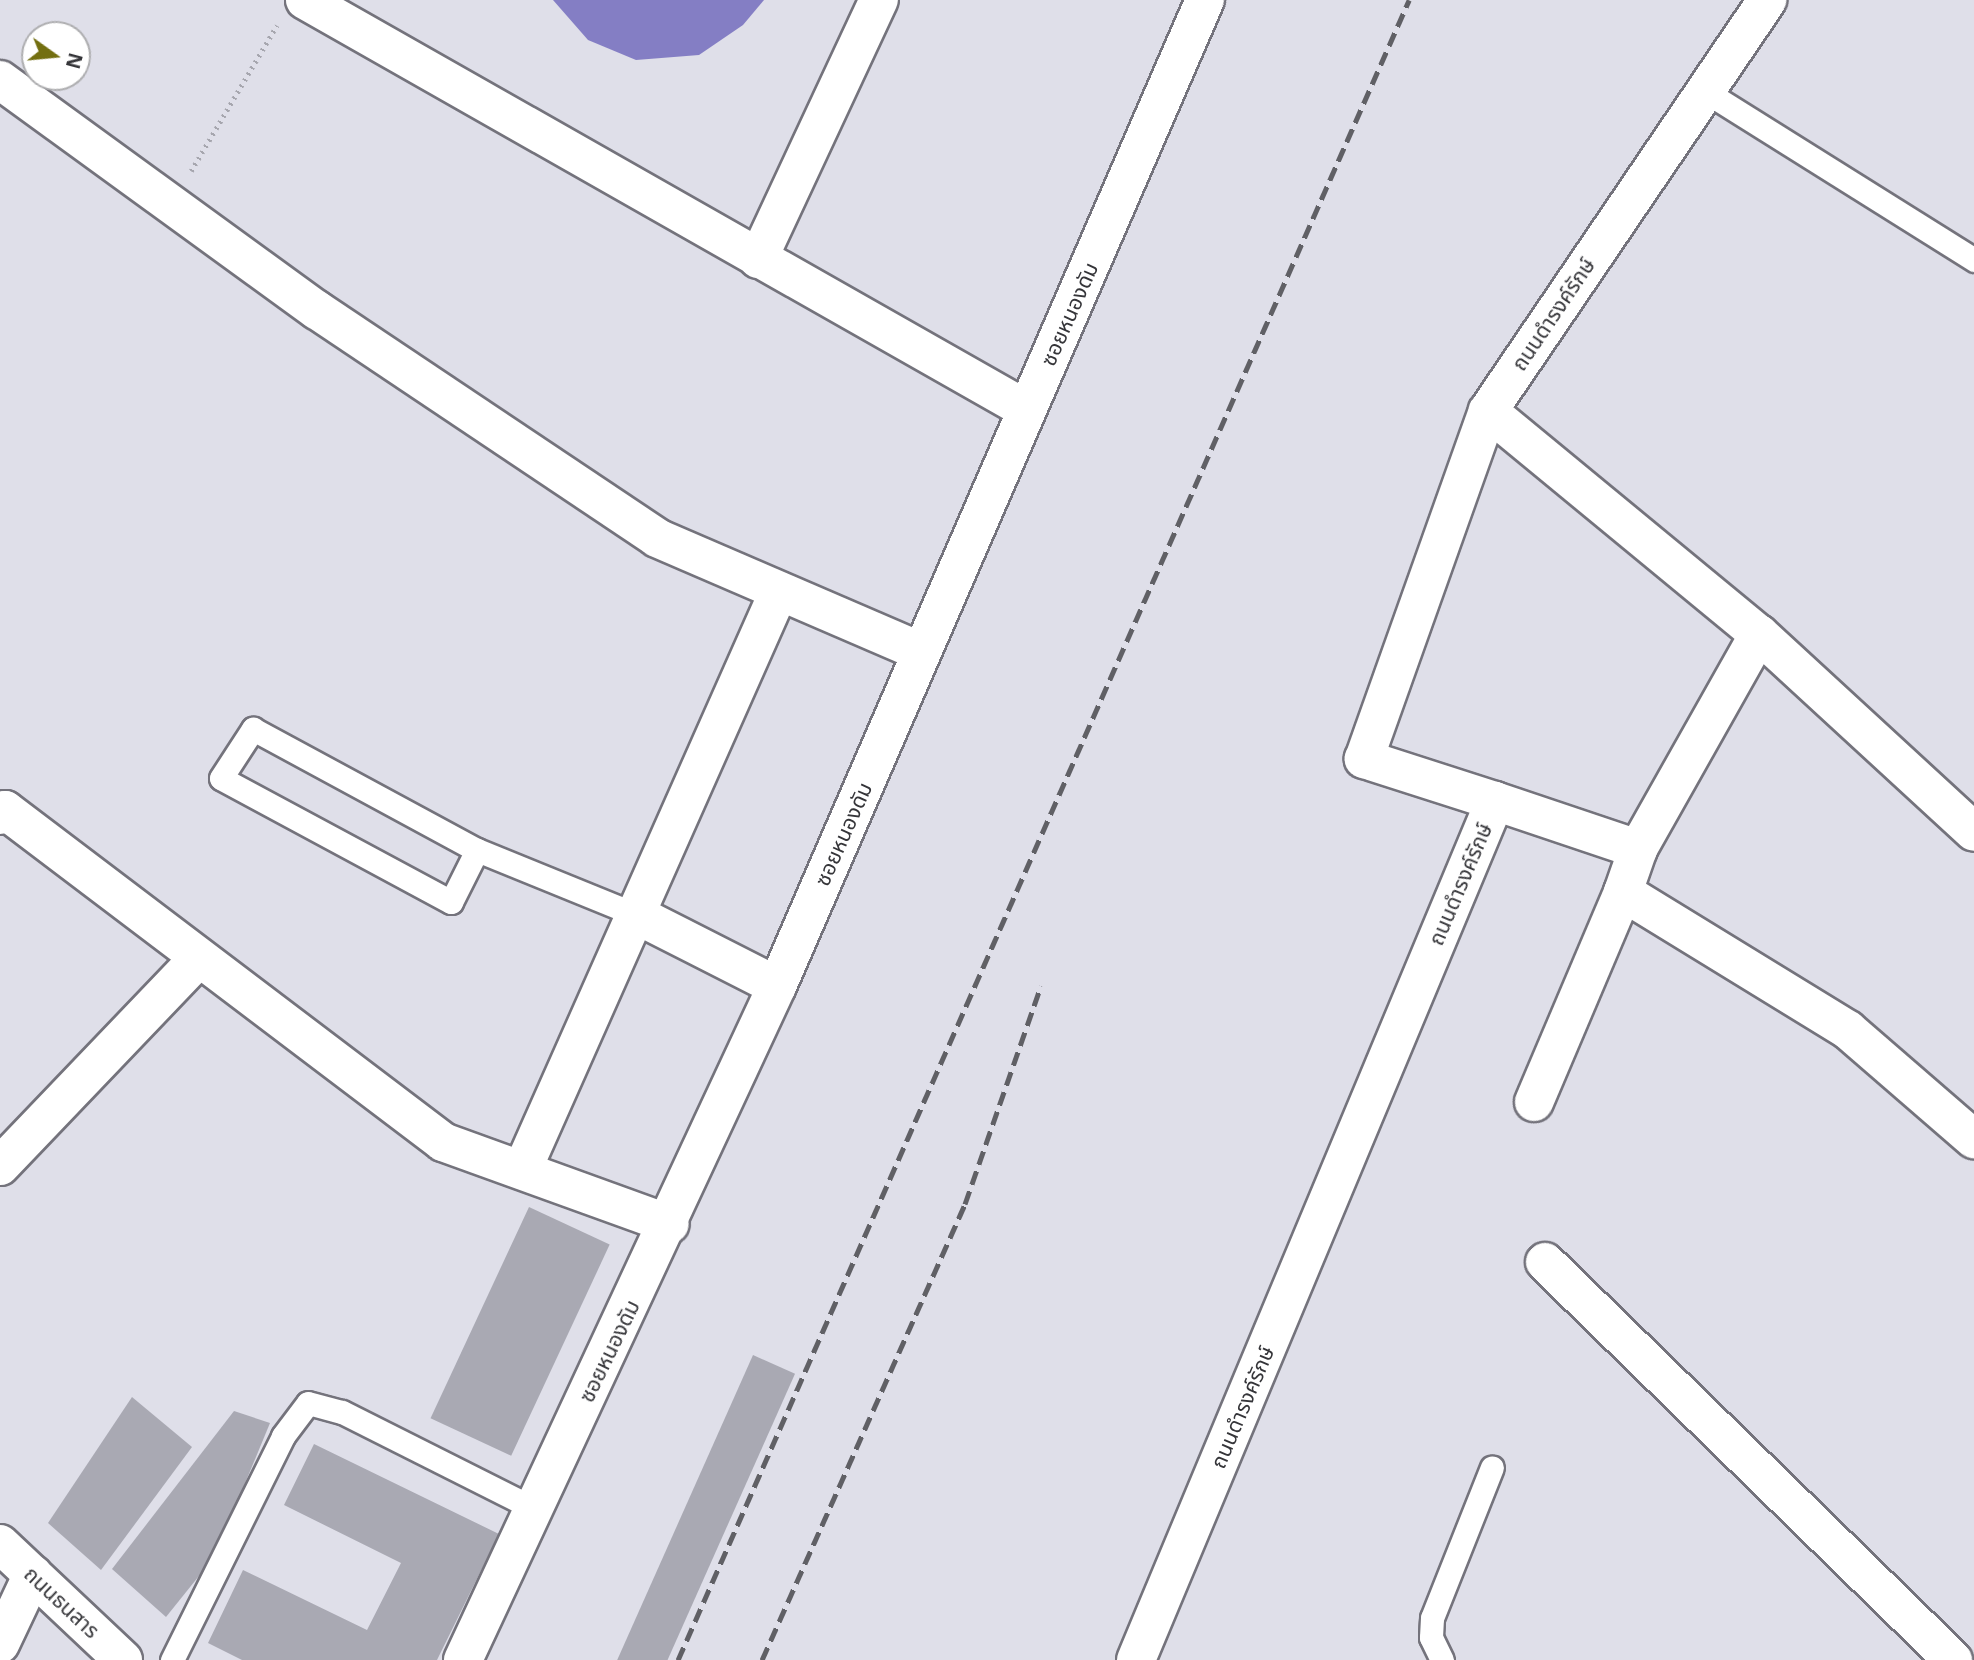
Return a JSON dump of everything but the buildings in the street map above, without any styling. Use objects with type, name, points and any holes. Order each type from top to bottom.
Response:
[{"type":"street","points":[[758,259],[879,0]]},
{"type":"street","name":"ซอยหนองดัม","points":[[463,1660],[670,1224],[777,986],[1205,0]]},
{"type":"street","name":"ถนนดำรงค์รักษ์","points":[[1136,1660],[1495,801],[1364,759],[1488,411],[1767,0]]},
{"type":"street","points":[[295,6],[363,15],[758,259],[1027,410]]},
{"type":"street","points":[[0,80],[317,310],[657,538],[922,652]]},
{"type":"street","points":[[1488,411],[1759,634],[1974,832]]},
{"type":"street","points":[[523,1168],[779,591]]},
{"type":"street","points":[[1534,1102],[1623,892],[1638,849],[1759,634]]},
{"type":"street","points":[[1495,801],[1638,849]]},
{"type":"street","points":[[0,815],[5,810],[443,1142],[523,1168],[670,1224]]},
{"type":"street","points":[[1623,892],[1848,1030],[1974,1139]]},
{"type":"street","points":[[635,914],[777,986]]},
{"type":"street","points":[[0,1166],[199,958]]},
{"type":"street","points":[[1545,1262],[1953,1660]]},
{"type":"street","name":"ถนนธนสาร","points":[[0,1544],[123,1660]]},
{"type":"street","points":[[0,1644],[33,1574]]},
{"type":"lane","points":[[1705,91],[1974,260]]},
{"type":"lane","points":[[477,850],[451,902],[221,778],[253,729],[477,850],[635,914]]},
{"type":"lane","points":[[172,1660],[283,1436],[309,1403],[342,1412],[534,1508]]},
{"type":"lane","points":[[1442,1660],[1431,1637],[1432,1618],[1492,1467]]},
{"type":"path","points":[[172,204],[295,6]]},
{"type":"shaded area","points":[[553,0],[764,0],[743,25],[699,55],[636,60],[588,40]]},
{"type":"railway","points":[[678,1660],[1409,0]]},
{"type":"railway","points":[[762,1660],[965,1204],[1041,986]]}]
